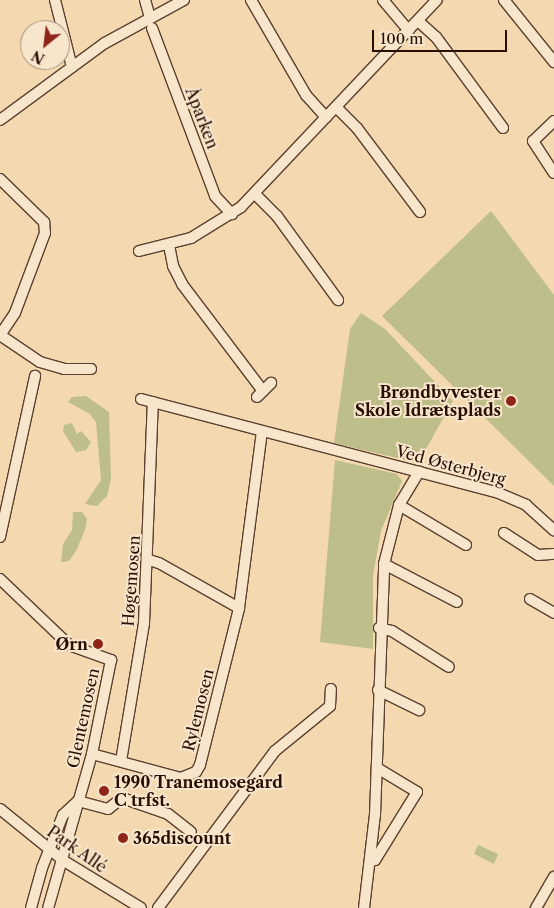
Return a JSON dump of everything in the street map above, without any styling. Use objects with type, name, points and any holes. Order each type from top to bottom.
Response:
[{"type":"street","points":[[55,0],[76,64]]},
{"type":"street","points":[[145,0],[150,17]]},
{"type":"street","points":[[0,120],[76,64],[150,17],[184,0]]},
{"type":"street","points":[[251,0],[306,95],[326,117]]},
{"type":"street","points":[[383,0],[409,31]]},
{"type":"street","points":[[139,251],[169,245],[212,228],[232,214],[255,194],[437,0]]},
{"type":"street","points":[[504,0],[516,12],[554,62]]},
{"type":"street","points":[[516,12],[518,0]]},
{"type":"street","points":[[418,21],[436,38],[503,128]]},
{"type":"street","name":"Åparken","points":[[152,28],[215,196],[232,214]]},
{"type":"street","points":[[336,107],[357,128],[420,212]]},
{"type":"street","points":[[554,122],[533,141],[554,173]]},
{"type":"street","points":[[0,179],[44,222],[44,233],[15,313],[0,335],[40,362],[64,369],[91,369]]},
{"type":"street","points":[[255,194],[277,216],[338,300]]},
{"type":"street","points":[[169,245],[173,266],[182,284],[260,394],[271,383]]},
{"type":"street","points":[[0,537],[34,376]]},
{"type":"street","points":[[141,399],[262,431]]},
{"type":"street","name":"Høgemosen","points":[[121,761],[140,659],[149,560],[153,402]]},
{"type":"street","name":"Ved Østerbjerg","points":[[262,431],[517,499],[554,530]]},
{"type":"street","name":"Rylemosen","points":[[92,754],[181,778],[196,772],[238,608],[262,431]]},
{"type":"street","points":[[364,908],[370,861],[377,768],[379,628],[384,564],[399,505],[419,472]]},
{"type":"street","points":[[399,505],[466,546]]},
{"type":"street","points":[[504,533],[538,555],[554,554]]},
{"type":"street","points":[[149,560],[159,562],[238,608]]},
{"type":"street","points":[[384,564],[457,602]]},
{"type":"street","name":"Glentemosen","points":[[0,579],[69,645],[111,660],[92,754],[78,801],[64,861],[48,908]]},
{"type":"street","points":[[530,599],[554,612]]},
{"type":"street","points":[[379,628],[392,631],[449,667]]},
{"type":"street","points":[[158,908],[275,752],[330,706],[331,688]]},
{"type":"street","points":[[378,690],[419,710]]},
{"type":"street","points":[[370,861],[375,860],[417,792],[377,768]]},
{"type":"street","points":[[78,801],[108,809],[122,798],[168,814],[191,832]]},
{"type":"street","name":"Glentemosen","points":[[31,908],[49,850],[63,815],[78,801]]},
{"type":"street","name":"Park Allé","points":[[0,809],[64,861],[141,908]]},
{"type":"street","points":[[538,907],[554,877]]},
{"type":"green space","name":"Brøndbyvester Skole Idrætsplads","points":[[491,211],[554,295],[554,486],[382,316]]},
{"type":"green space","points":[[361,313],[385,329],[453,401],[418,463],[334,443],[350,329]]},
{"type":"green space","points":[[86,396],[109,412],[111,478],[107,496],[97,506],[85,504],[101,480],[96,422],[90,414],[68,402],[72,397]]},
{"type":"green space","points":[[72,423],[77,434],[81,431],[91,442],[86,450],[76,452],[63,431],[64,425]]},
{"type":"green space","points":[[335,460],[397,474],[402,481],[381,531],[373,575],[373,649],[320,642]]},
{"type":"green space","points":[[73,512],[82,512],[87,519],[85,530],[76,551],[69,561],[61,562],[63,544],[72,530]]},
{"type":"green space","points":[[478,845],[498,854],[494,864],[474,854]]},
{"type":"place","name":"Brøndbyvester Skole Idrætsplads","points":[[511,401]]},
{"type":"place","name":"Ørn","points":[[98,644]]},
{"type":"place","name":"1990 Tranemosegård C trfst.","points":[[104,791]]},
{"type":"place","name":"365discount","points":[[123,838]]}]
